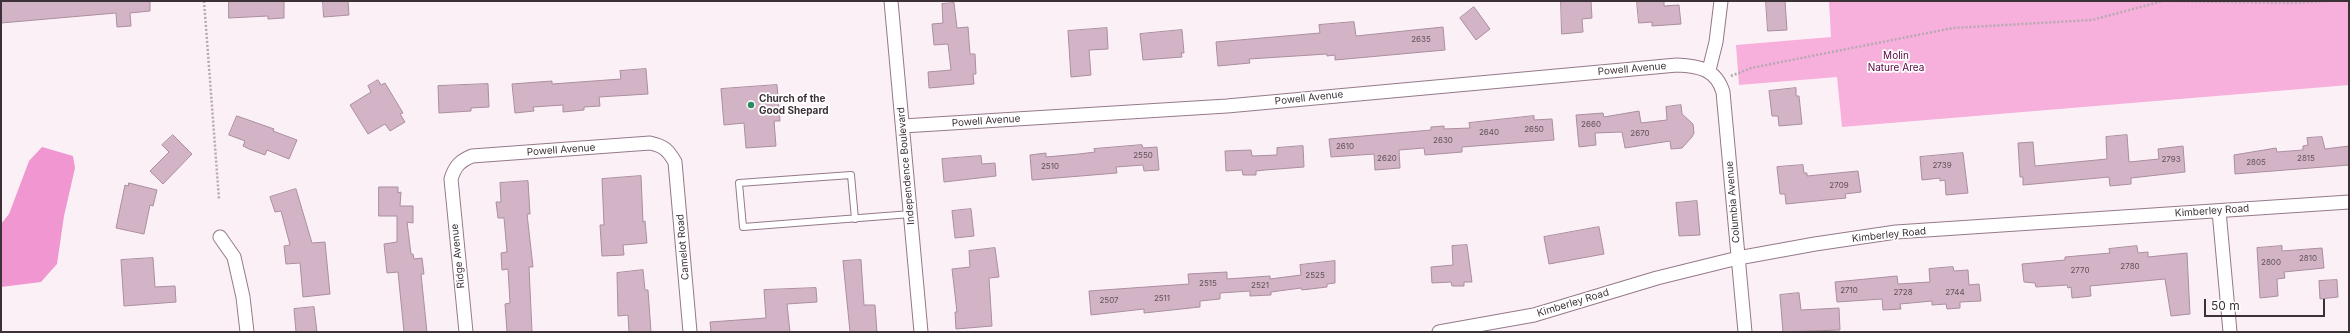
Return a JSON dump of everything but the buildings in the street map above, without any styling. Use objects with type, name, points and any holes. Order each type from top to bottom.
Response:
[{"type":"street","name":"Independence Boulevard","points":[[890,1],[903,126],[921,332]]},
{"type":"street","name":"Columbia Avenue","points":[[1721,1],[1714,75],[1723,92],[1745,332]]},
{"type":"street","name":"Powell Avenue","points":[[903,126],[1227,106],[1677,65],[1714,75]]},
{"type":"street","name":"Powell Avenue","points":[[451,179],[454,169],[461,160],[472,156],[650,143],[661,145],[669,150],[674,162]]},
{"type":"street","name":"Camelot Road","points":[[674,162],[690,332]]},
{"type":"street","name":"Ridge Avenue","points":[[451,179],[466,332]]},
{"type":"street","name":"Kimberley Road","points":[[1439,332],[1534,315],[1657,278],[1738,258],[1815,244],[1896,232],[2349,202]]},
{"type":"street","points":[[2218,211],[2230,332]]},
{"type":"street","points":[[220,237],[234,257],[243,297],[247,332]]},
{"type":"lane","points":[[855,219],[851,175],[739,184],[743,227],[855,219],[911,214]]},
{"type":"path","points":[[204,1],[219,198]]},
{"type":"path","points":[[1714,75],[1953,28],[2092,20],[2163,1],[2292,3],[2325,1]]},
{"type":"green space","name":"Molin Nature Area","points":[[1829,1],[2349,1],[2349,85],[1842,127],[1837,77],[1739,85],[1736,45],[1831,37]]},
{"type":"shaded area","points":[[42,147],[73,156],[75,168],[64,216],[57,264],[41,282],[1,287],[1,224],[9,214],[29,161]]},
{"type":"place","name":"Church of the Good Shepard","points":[[751,105]]}]
